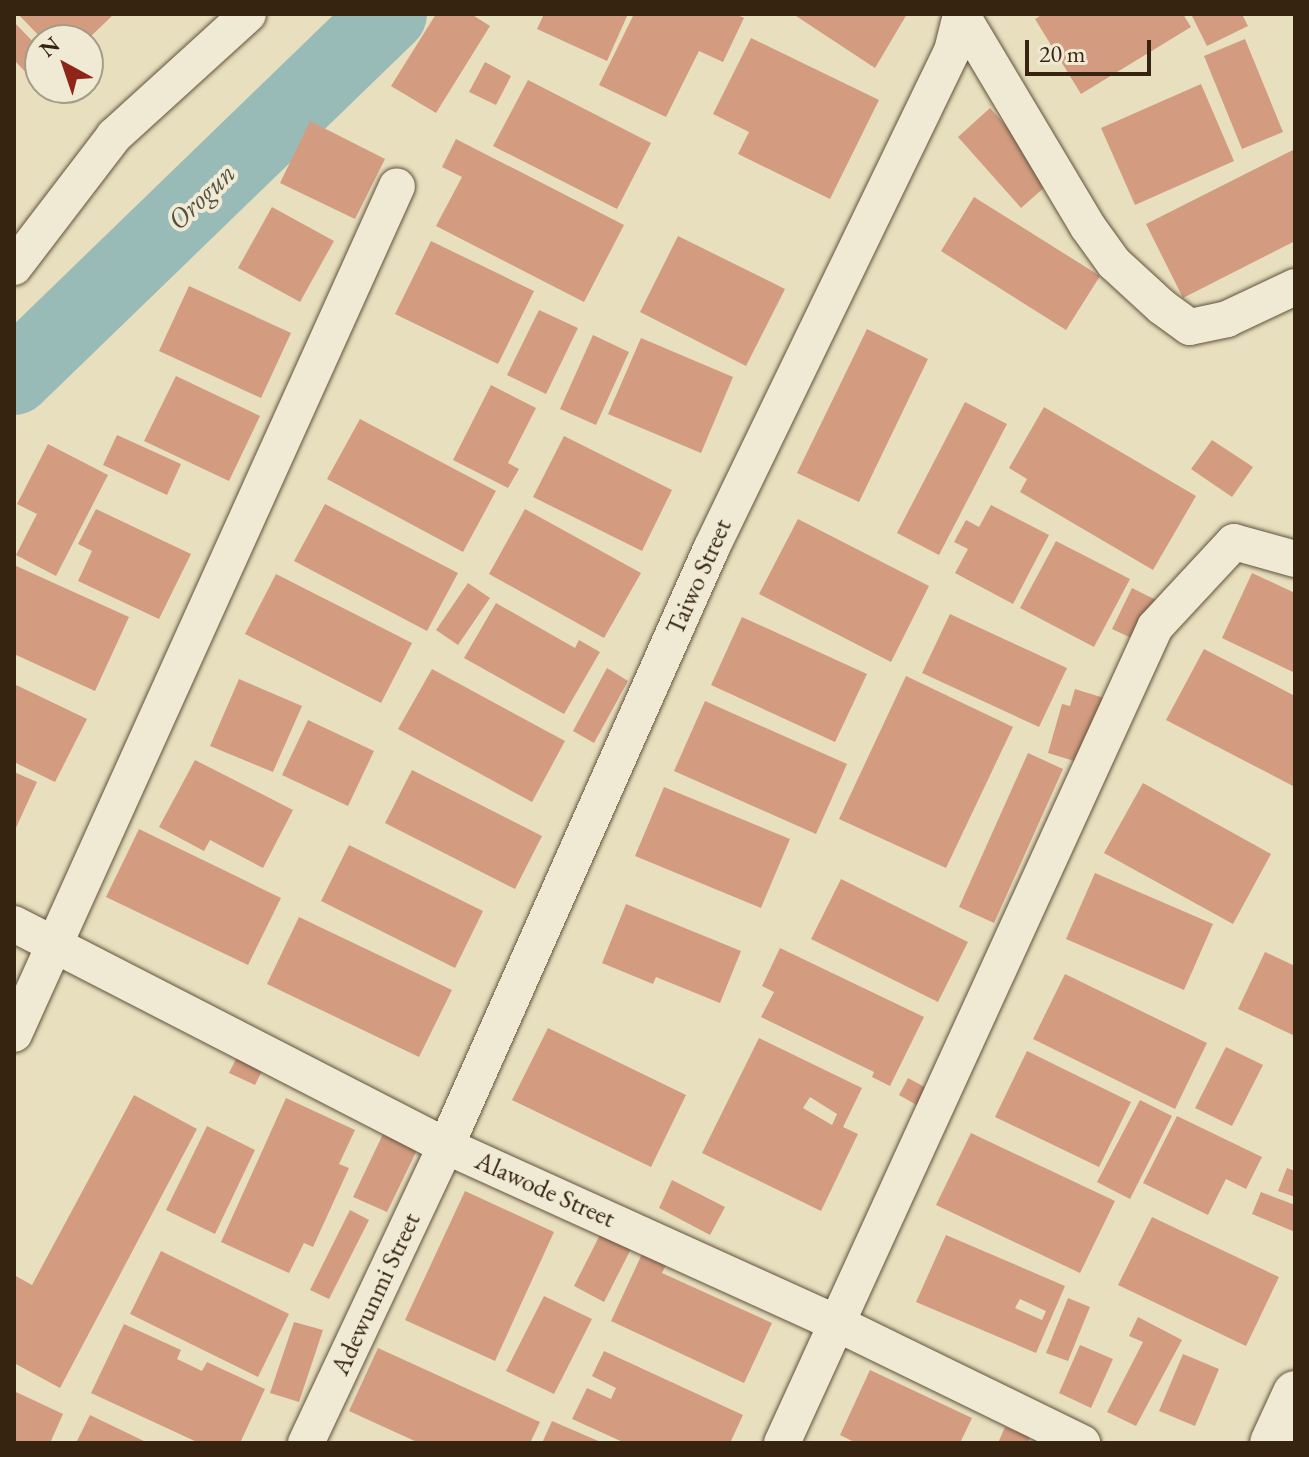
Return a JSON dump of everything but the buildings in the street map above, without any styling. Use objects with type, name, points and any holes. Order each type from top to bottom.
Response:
[{"type":"street","points":[[14,267],[114,136],[248,14]]},
{"type":"street","points":[[961,14],[1088,227],[1114,263],[1162,307],[1190,327],[1227,319],[1295,287]]},
{"type":"street","name":"Taiwo Street","points":[[446,1146],[711,549],[952,51],[961,14]]},
{"type":"street","points":[[14,1034],[397,186]]},
{"type":"street","points":[[782,1443],[1155,627],[1234,542],[1295,559]]},
{"type":"street","name":"Alawode Street","points":[[14,924],[55,942],[446,1146],[836,1323],[1082,1443]]},
{"type":"street","name":"Adewunmi Street","points":[[306,1443],[446,1146]]},
{"type":"street","points":[[1272,1443],[1295,1393]]},
{"type":"waterway","name":"Orogun","points":[[14,377],[389,14]]}]
